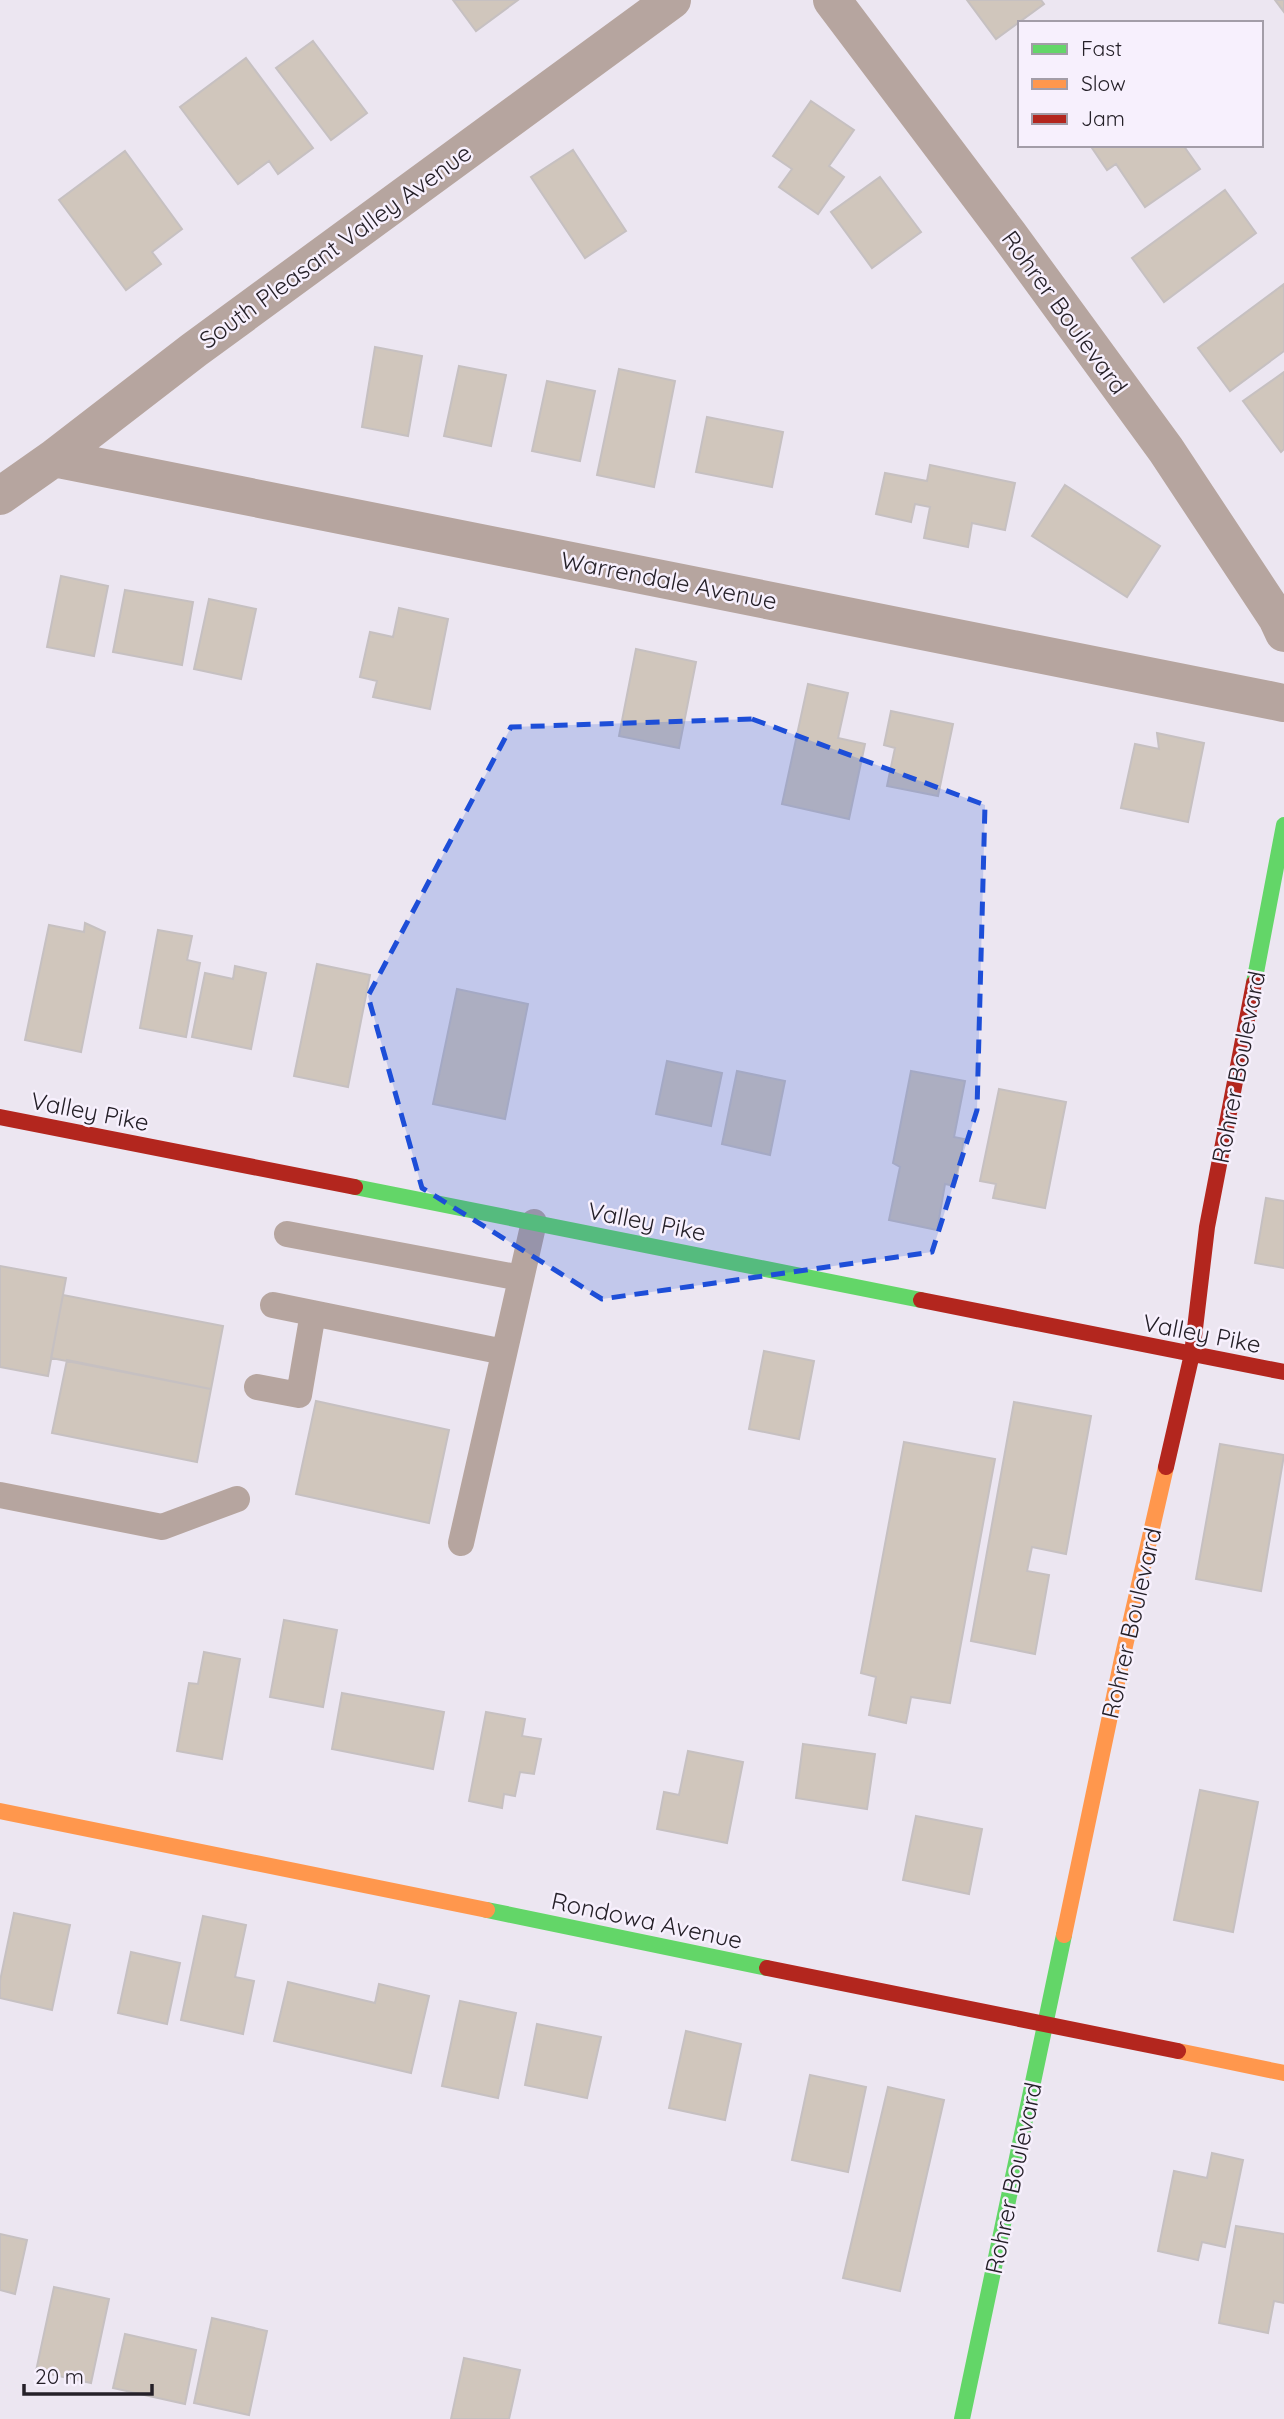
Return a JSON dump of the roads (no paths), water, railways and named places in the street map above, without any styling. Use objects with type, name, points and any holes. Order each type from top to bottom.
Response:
[{"type":"street","name":"South Pleasant Valley Avenue","points":[[0,496],[54,458],[194,350],[672,0]]},
{"type":"street","name":"Rohrer Boulevard","points":[[832,0],[1166,450],[1278,618],[1284,633]]},
{"type":"street","name":"Warrendale Avenue","points":[[54,458],[1284,703]]},
{"type":"street","name":"Rohrer Boulevard","points":[[962,2419],[1122,1659],[1192,1354],[1207,1227],[1284,825]]},
{"type":"street","name":"Valley Pike","points":[[0,1117],[1284,1372]]},
{"type":"street","name":"Rondowa Avenue","points":[[0,1811],[1284,2073]]},
{"type":"lane","points":[[461,1543],[534,1222]]},
{"type":"lane","points":[[287,1234],[521,1278]]},
{"type":"lane","points":[[273,1305],[504,1352]]},
{"type":"lane","points":[[257,1387],[299,1395],[313,1313]]},
{"type":"lane","points":[[0,1494],[162,1527],[237,1499]]}]
